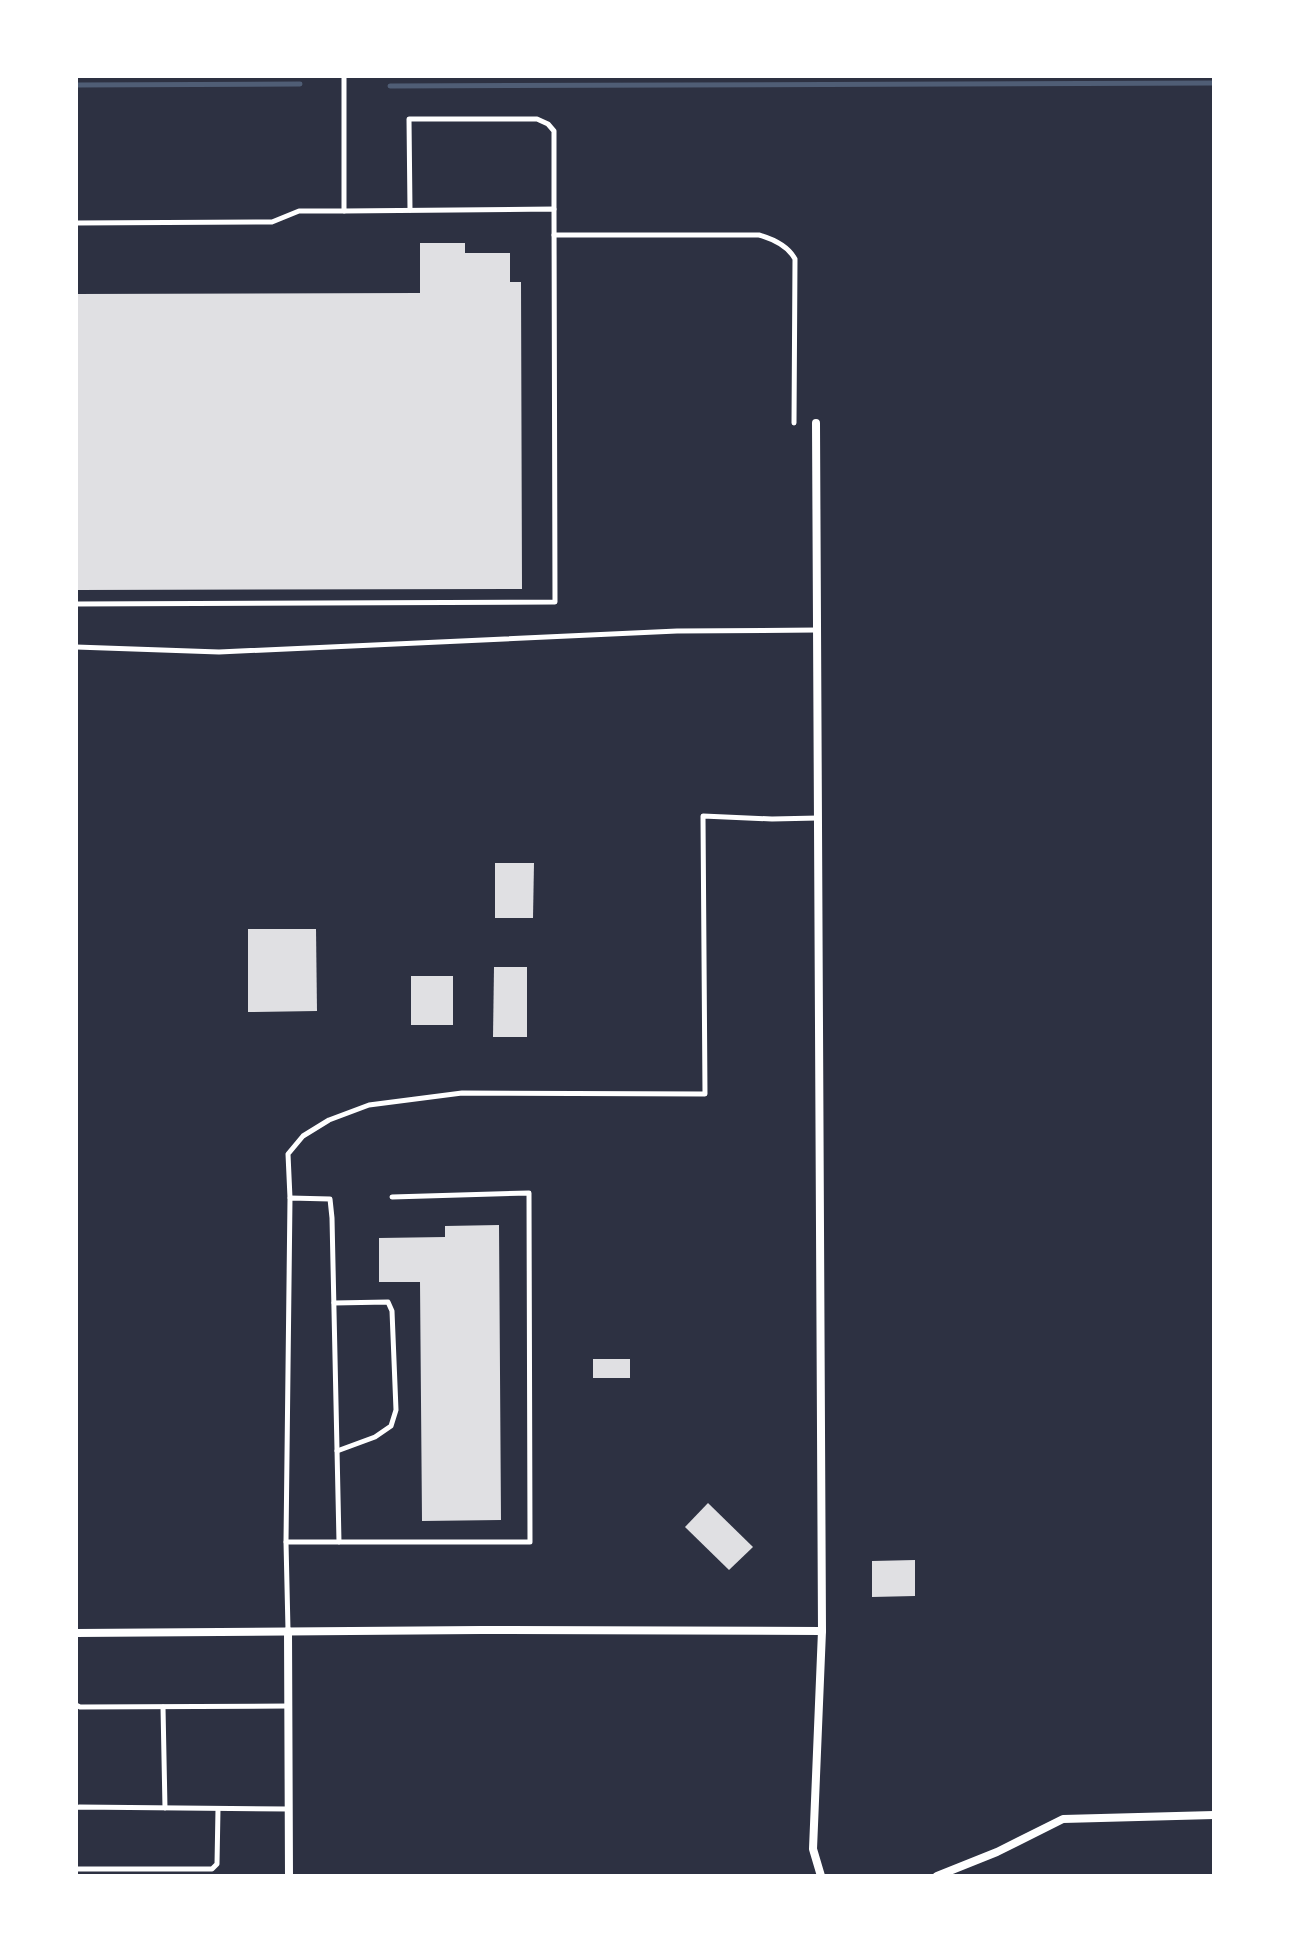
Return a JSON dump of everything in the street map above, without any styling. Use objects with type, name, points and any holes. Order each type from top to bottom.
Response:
[{"type":"street","points":[[816,423],[822,1631],[813,1849],[821,1876]]},
{"type":"street","points":[[288,1631],[289,1876]]},
{"type":"street","points":[[76,1633],[822,1631]]},
{"type":"street","points":[[937,1876],[997,1852],[1063,1819],[1214,1815]]},
{"type":"lane","points":[[344,76],[344,211]]},
{"type":"lane","points":[[76,604],[555,602],[554,131],[537,119],[409,119],[410,210]]},
{"type":"lane","points":[[76,223],[272,222],[299,211],[554,209]]},
{"type":"lane","points":[[554,235],[759,235],[791,252],[795,259],[794,423]]},
{"type":"lane","points":[[76,647],[219,652],[677,631],[817,630]]},
{"type":"lane","points":[[288,1631],[288,1154],[303,1136],[329,1120],[369,1105],[462,1093],[705,1094],[703,816],[818,818]]},
{"type":"lane","points":[[286,1542],[530,1542],[529,1193],[392,1197]]},
{"type":"lane","points":[[290,1198],[330,1199],[339,1542]]},
{"type":"lane","points":[[334,1303],[388,1302],[392,1311],[396,1410],[391,1426],[375,1437],[337,1451]]},
{"type":"lane","points":[[76,1705],[289,1706]]},
{"type":"lane","points":[[163,1707],[165,1808]]},
{"type":"lane","points":[[76,1808],[289,1809]]},
{"type":"lane","points":[[76,1869],[212,1869],[217,1864],[218,1809]]},
{"type":"building","points":[[420,243],[465,243],[465,253],[510,253],[510,282],[521,282],[522,589],[76,590],[76,294],[420,293]]},
{"type":"building","points":[[495,863],[534,863],[533,918],[495,918]]},
{"type":"building","points":[[248,929],[316,929],[317,1011],[248,1012]]},
{"type":"building","points":[[494,967],[527,967],[527,1037],[493,1037]]},
{"type":"building","points":[[411,976],[453,976],[453,1025],[411,1025]]},
{"type":"building","points":[[499,1225],[501,1520],[422,1521],[420,1282],[379,1282],[379,1238],[445,1237],[445,1226]]},
{"type":"building","points":[[593,1359],[630,1359],[630,1378],[593,1378]]},
{"type":"building","points":[[708,1503],[753,1547],[729,1570],[685,1527]]},
{"type":"building","points":[[915,1560],[915,1596],[872,1597],[872,1561]]},
{"type":"waterway","points":[[390,86],[1214,83]]},
{"type":"waterway","points":[[76,85],[300,84]]}]
